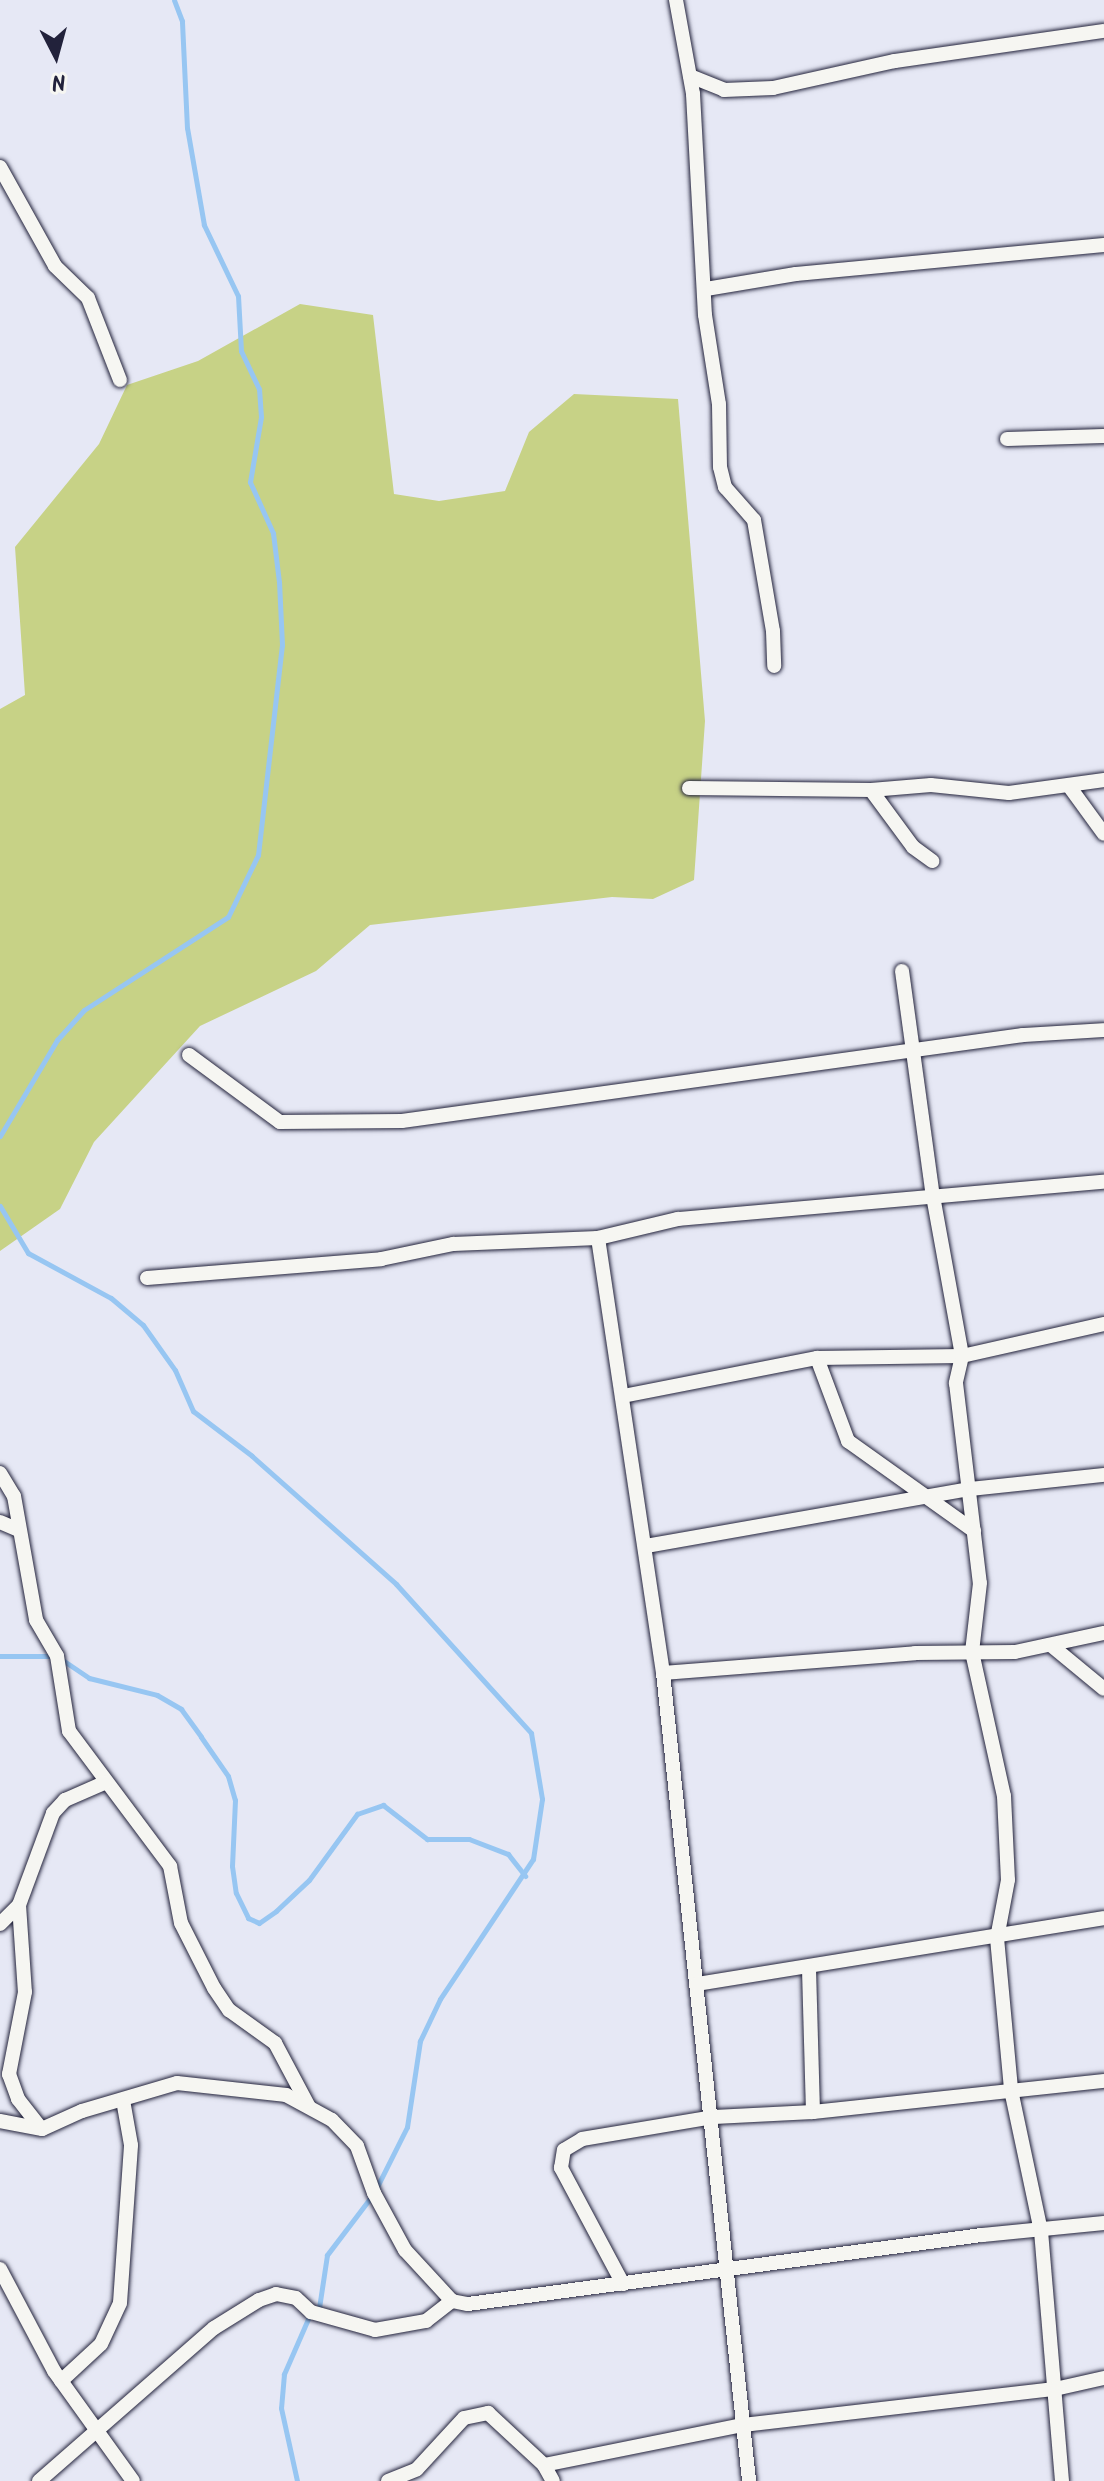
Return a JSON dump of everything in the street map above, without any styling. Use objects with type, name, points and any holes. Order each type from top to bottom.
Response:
[{"type":"street","points":[[676,0],[690,76],[720,467],[725,487],[754,520],[773,631],[774,666]]},
{"type":"street","points":[[690,76],[724,90],[773,88],[895,61],[1104,31]]},
{"type":"street","points":[[0,167],[55,266],[88,298],[120,380]]},
{"type":"street","points":[[706,289],[796,274],[1104,245]]},
{"type":"street","points":[[1007,439],[1104,436]]},
{"type":"street","points":[[689,788],[871,790],[931,785],[1009,793],[1104,780]]},
{"type":"street","points":[[1069,786],[1104,834]]},
{"type":"street","points":[[871,790],[913,847],[932,861]]},
{"type":"street","points":[[902,971],[933,1196],[962,1356],[956,1383],[980,1583],[972,1652],[1004,1796],[1008,1880],[997,1938],[1011,2090],[1041,2231],[1062,2481]]},
{"type":"street","points":[[189,1055],[280,1122],[308,1122],[443,1117],[913,1054],[1023,1035],[1104,1030]]},
{"type":"street","points":[[147,1278],[381,1259],[453,1244],[598,1238],[678,1219],[1104,1182]]},
{"type":"street","points":[[598,1238],[663,1673],[714,2117],[749,2481]]},
{"type":"street","points":[[623,1396],[817,1358],[962,1356],[1104,1324]]},
{"type":"street","points":[[817,1358],[848,1441],[974,1531]]},
{"type":"street","points":[[0,1473],[14,1496],[36,1620],[57,1656],[69,1731],[104,1783],[170,1866],[181,1923],[214,1988],[229,2010],[275,2043],[311,2111]]},
{"type":"street","points":[[646,1546],[970,1489],[1104,1475]]},
{"type":"street","points":[[0,1522],[19,1530]]},
{"type":"street","points":[[663,1673],[1052,1646],[1104,1633]]},
{"type":"street","points":[[1052,1646],[1104,1689]]},
{"type":"street","points":[[42,2129],[18,2099],[9,2074],[25,1992],[19,1905],[53,1813],[65,1800],[104,1783]]},
{"type":"street","points":[[0,1924],[19,1905]]},
{"type":"street","points":[[697,1984],[809,1969],[1104,1918]]},
{"type":"street","points":[[809,1969],[813,2112]]},
{"type":"street","points":[[623,2284],[561,2168],[564,2150],[582,2139],[648,2124],[813,2112],[1104,2081]]},
{"type":"street","points":[[0,2121],[42,2129],[177,2083],[286,2095],[332,2120],[357,2146],[374,2193],[405,2250],[452,2301],[468,2304],[1104,2223]]},
{"type":"street","points":[[61,2381],[101,2344],[120,2303],[131,2145],[123,2100]]},
{"type":"street","points":[[0,2269],[61,2381],[94,2433],[133,2481]]},
{"type":"street","points":[[39,2481],[214,2328],[276,2294],[296,2298],[311,2312],[375,2330],[426,2321],[452,2301]]},
{"type":"street","points":[[544,2465],[743,2425],[1055,2389],[1104,2378]]},
{"type":"street","points":[[388,2481],[417,2469],[444,2437],[476,2414],[499,2418],[523,2451],[544,2465],[553,2481]]},
{"type":"green space","points":[[300,304],[373,315],[394,494],[439,501],[505,491],[529,432],[574,394],[678,399],[705,721],[694,880],[653,899],[612,897],[370,925],[316,971],[200,1026],[94,1142],[60,1209],[0,1251],[0,709],[25,695],[15,547],[99,444],[127,385],[198,361]]},
{"type":"waterway","points":[[0,1136],[57,1040],[84,1010],[228,917],[258,855],[282,645],[279,582],[273,533],[250,482],[261,417],[259,389],[241,351],[238,296],[204,225],[187,128],[182,21],[174,0]]},
{"type":"waterway","points":[[0,1206],[28,1253],[111,1298],[143,1325],[175,1370],[193,1411],[252,1456],[396,1584],[531,1733],[542,1799],[533,1859],[440,1999],[420,2041],[407,2127],[374,2193],[327,2255],[319,2308],[311,2312],[284,2374],[281,2408],[297,2481]]},
{"type":"waterway","points":[[0,1656],[52,1656]]},
{"type":"waterway","points":[[61,1659],[89,1678],[157,1695],[181,1709],[228,1776],[235,1800],[232,1866],[236,1893],[248,1918],[259,1923],[276,1911],[309,1880],[357,1814],[383,1805],[427,1839],[469,1839],[508,1854],[525,1876]]}]
